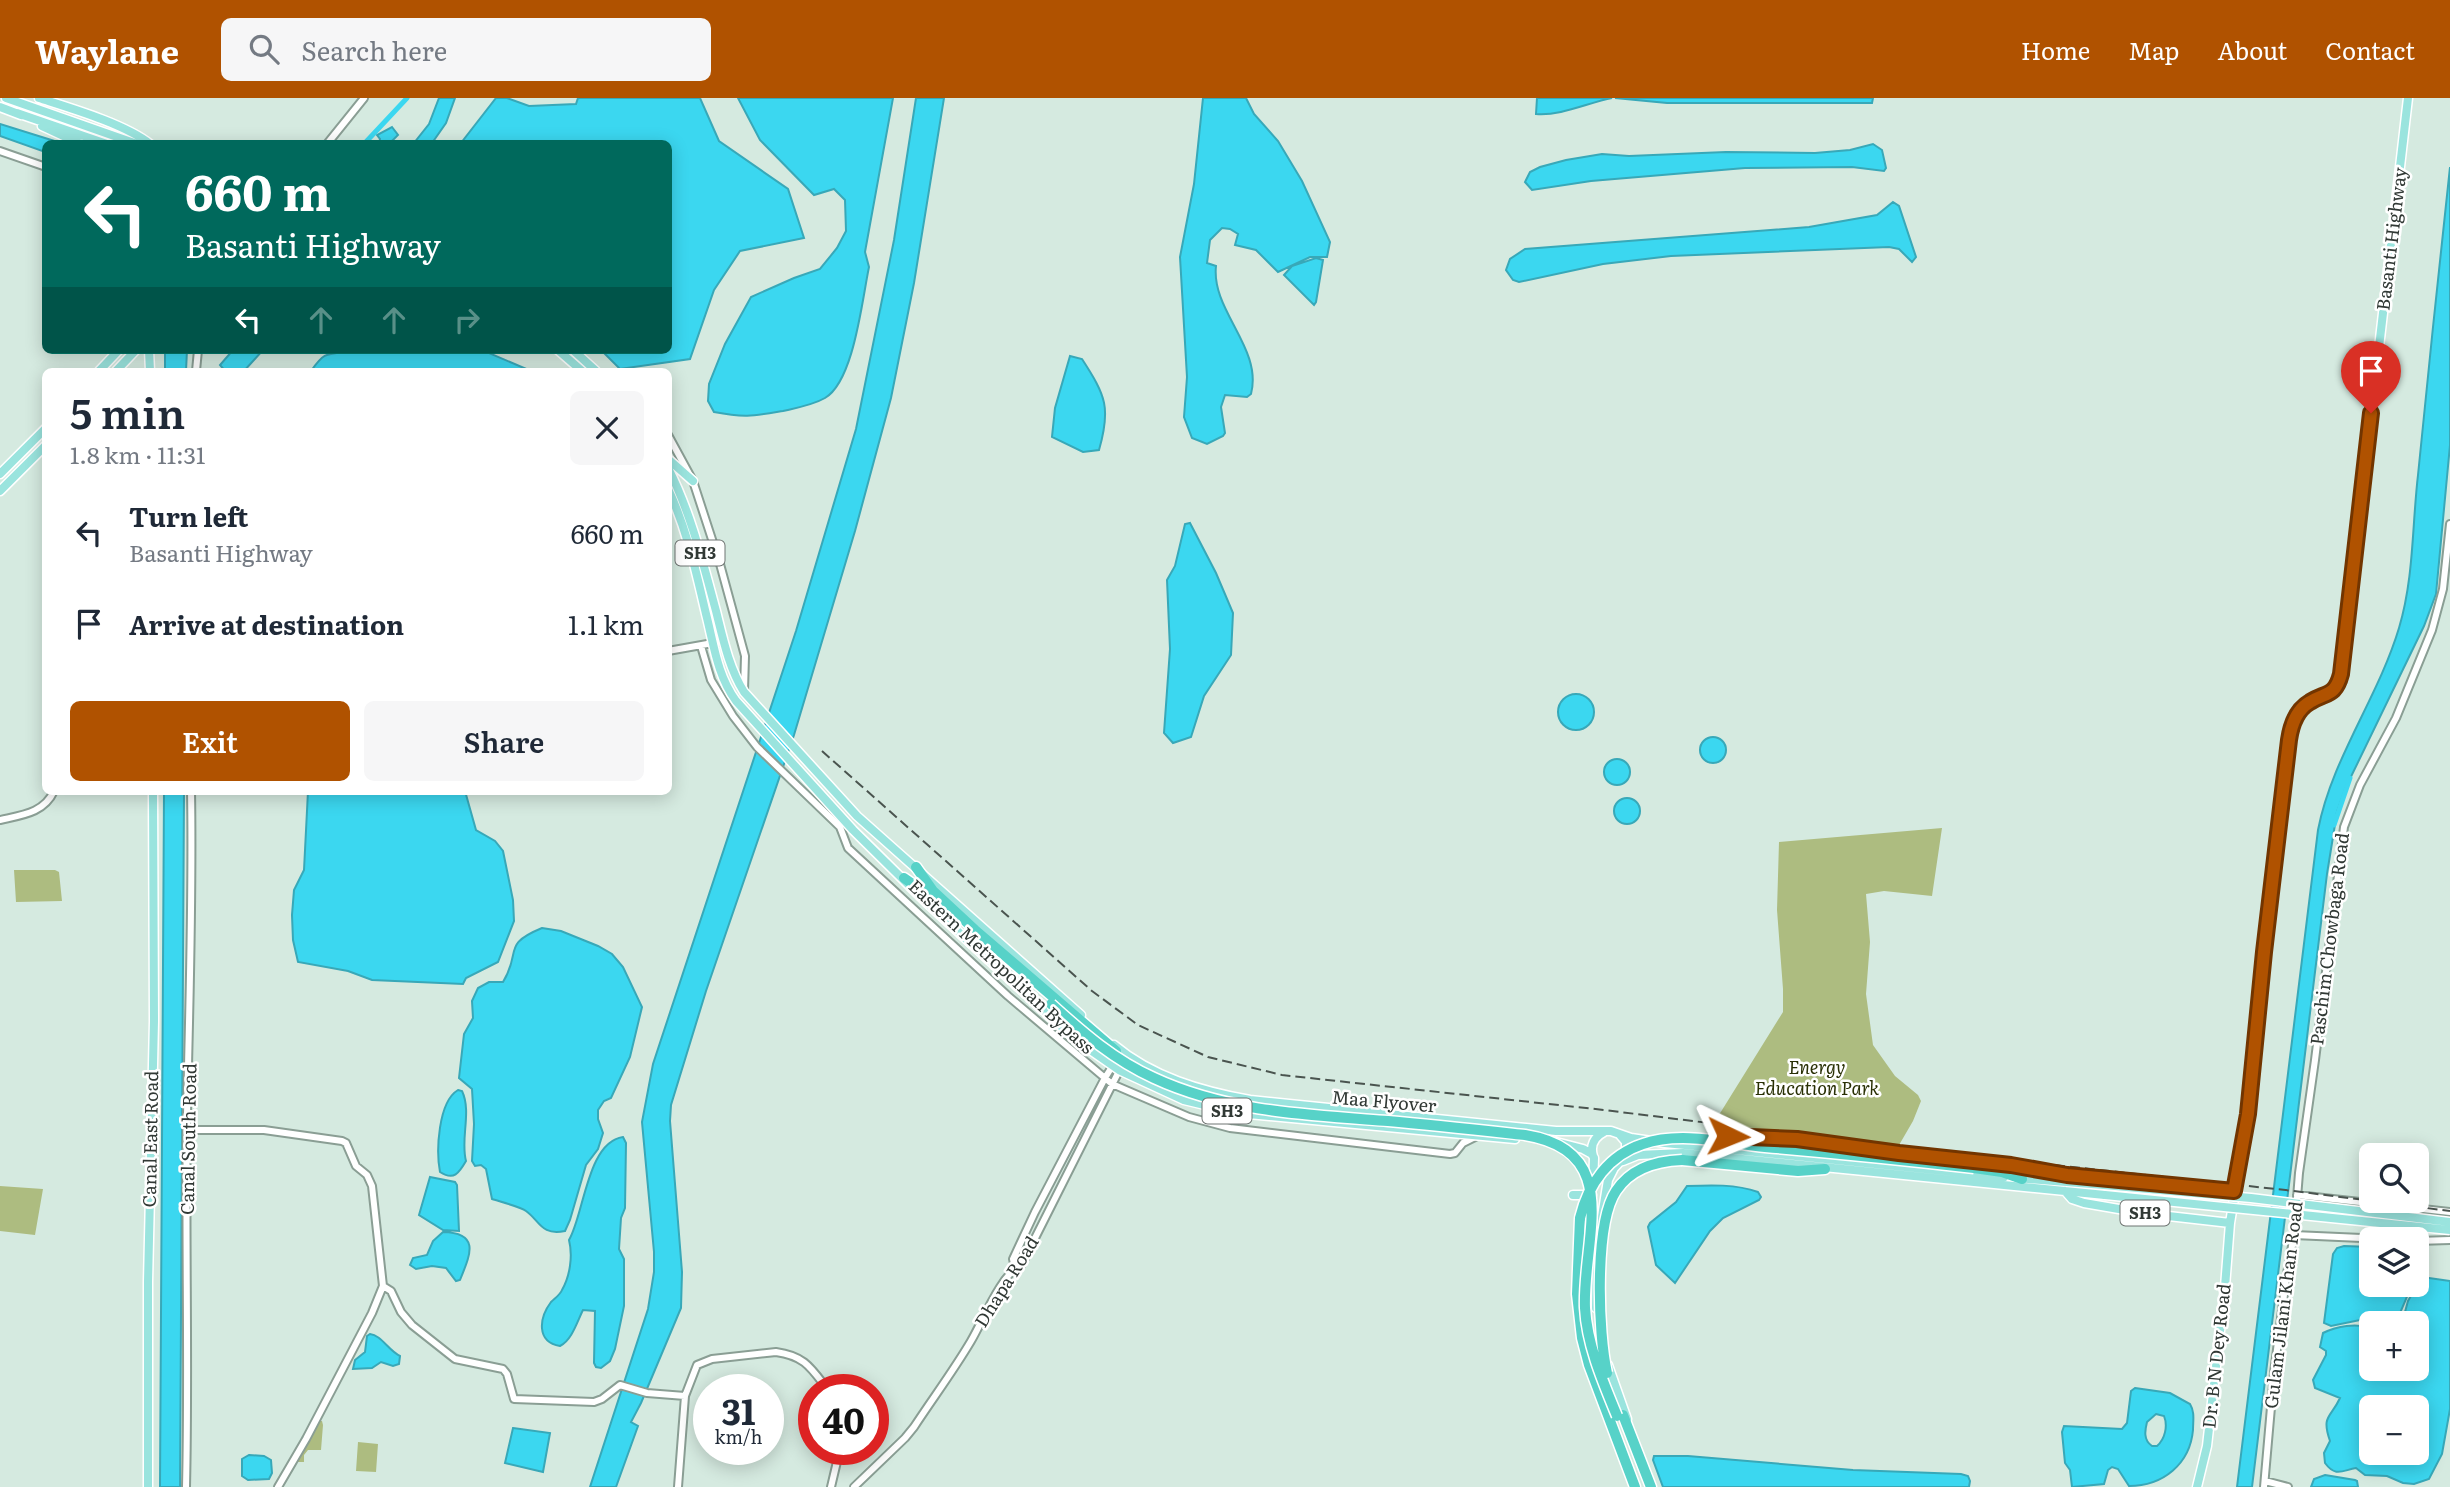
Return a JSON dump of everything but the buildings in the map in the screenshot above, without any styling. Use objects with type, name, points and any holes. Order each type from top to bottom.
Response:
[{"type":"highway","name":"Maa Flyover","points":[[916,867],[933,891],[1091,1040],[1154,1079],[1211,1100],[1273,1110],[1525,1135],[1551,1141],[1568,1150],[1584,1169],[1591,1191],[1592,1222],[1586,1269],[1587,1323],[1600,1373],[1640,1487]]},
{"type":"highway","name":"Maa Flyover","points":[[904,878],[948,911],[1051,1001],[1119,1054],[1154,1074],[1194,1091],[1248,1103],[1537,1132],[1573,1149],[1591,1172],[1597,1195],[1591,1301],[1595,1329],[1607,1373],[1652,1487]]},
{"type":"highway","points":[[1640,1487],[1589,1365],[1578,1306],[1580,1218],[1589,1190],[1610,1163],[1640,1144],[1663,1139],[1681,1139],[1974,1168],[2002,1172],[2022,1179]]},
{"type":"highway","points":[[1607,1373],[1599,1309],[1604,1234],[1610,1204],[1625,1180],[1643,1167],[1672,1161],[1798,1171],[1825,1168]]},
{"type":"main road","points":[[6,98],[126,140]]},
{"type":"main road","points":[[39,98],[146,140]]},
{"type":"main road","name":"Basanti Highway","points":[[2234,1191],[2248,1114],[2289,740],[2293,722],[2303,708],[2336,688],[2341,674],[2408,98]]},
{"type":"main road","points":[[0,107],[95,140]]},
{"type":"main road","points":[[17,113],[72,140]]},
{"type":"main road","points":[[102,368],[115,354]]},
{"type":"main road","points":[[119,368],[132,354]]},
{"type":"main road","points":[[563,354],[579,368]]},
{"type":"main road","points":[[577,354],[593,368]]},
{"type":"main road","points":[[0,474],[42,432]]},
{"type":"main road","points":[[0,491],[42,448]]},
{"type":"main road","points":[[672,463],[693,481]]},
{"type":"main road","name":"SH3","points":[[672,477],[690,518],[723,641],[736,680],[744,692]]},
{"type":"main road","name":"Eastern Metropolitan Bypass","points":[[672,499],[686,535],[723,680],[746,712],[853,830],[974,947],[1076,1040],[1116,1068],[1184,1100],[1238,1113],[1557,1142],[1583,1149],[1593,1156]]},
{"type":"main road","name":"Eastern Metropolitan Bypass","points":[[744,692],[857,816],[1128,1055]]},
{"type":"main road","name":"Canal East Road","points":[[148,1487],[148,1272],[154,1021],[153,795]]},
{"type":"main road","name":"SH3","points":[[1128,1055],[1184,1083],[1250,1100],[1564,1132],[1617,1133],[1631,1138],[1684,1145],[2022,1179],[2043,1180],[2067,1175],[2234,1191]]},
{"type":"main road","points":[[1605,1132],[1594,1139],[1592,1195],[1582,1296],[1586,1334],[1597,1373],[1640,1487]]},
{"type":"main road","points":[[1617,1133],[1626,1142],[1626,1155],[1611,1174],[1604,1197],[1595,1270],[1596,1308],[1613,1382],[1652,1487]]},
{"type":"main road","name":"SH3","points":[[1593,1156],[1602,1166],[1614,1167],[1638,1155],[1683,1153],[2065,1192],[2072,1199],[2084,1203],[2230,1223]]},
{"type":"main road","points":[[2043,1180],[2251,1198],[2450,1222]]},
{"type":"main road","name":"Dr. B N Dey Road","points":[[2197,1487],[2207,1446],[2234,1191]]},
{"type":"main road","points":[[2065,1192],[2450,1230]]},
{"type":"main road","points":[[1573,1195],[1592,1195]]},
{"type":"street","points":[[330,140],[364,98]]},
{"type":"street","points":[[0,151],[42,166]]},
{"type":"street","points":[[672,442],[693,481],[720,564],[745,656],[744,692]]},
{"type":"street","name":"Paschim Chowbaga Road","points":[[2306,1122],[2344,827],[2360,785],[2396,718],[2432,630],[2443,589],[2450,524]]},
{"type":"street","points":[[672,650],[723,641]]},
{"type":"street","points":[[701,646],[711,680],[733,716],[757,747],[840,827],[848,848],[1007,996],[1112,1084],[1189,1117],[1230,1128],[1274,1135],[1450,1154],[1455,1153],[1466,1140],[1478,1136]]},
{"type":"street","points":[[0,820],[38,810],[52,795]]},
{"type":"street","name":"Canal South Road","points":[[186,1487],[191,795]]},
{"type":"street","name":"Dhapa Road","points":[[854,1487],[914,1427],[967,1348],[1015,1268],[1022,1264],[1112,1084],[1116,1068],[1128,1055]]},
{"type":"street","points":[[1015,1268],[1013,1259],[1035,1212],[1105,1078],[1116,1068]]},
{"type":"street","name":"Gulam Jilani Khan Road","points":[[2265,1484],[2274,1373],[2294,1235],[2306,1122]]},
{"type":"street","points":[[187,1130],[264,1130],[346,1143],[356,1166],[367,1175],[372,1186],[383,1286],[372,1313],[312,1428],[278,1487]]},
{"type":"street","points":[[1705,1135],[1797,1139],[2011,1165],[2067,1175]]},
{"type":"street","points":[[2297,1195],[2450,1212]]},
{"type":"street","points":[[2294,1235],[2359,1238]]},
{"type":"street","points":[[2429,1241],[2450,1240]]},
{"type":"street","points":[[383,1286],[391,1291],[401,1312],[412,1325],[455,1359],[503,1369],[514,1399],[594,1402],[620,1385],[647,1393],[685,1396]]},
{"type":"street","points":[[678,1487],[685,1396],[697,1365],[703,1361],[776,1352],[798,1356],[816,1374]]},
{"type":"street","points":[[831,1487],[836,1465]]},
{"type":"street","points":[[2265,1484],[2288,1487]]},
{"type":"green space","name":"Energy Education Park","points":[[1942,828],[1932,896],[1884,891],[1866,894],[1870,942],[1866,994],[1873,1045],[1895,1076],[1918,1095],[1921,1101],[1895,1152],[1711,1133],[1709,1131],[1783,1012],[1777,910],[1779,842]]},
{"type":"green space","points":[[14,870],[59,872],[62,901],[16,902]]},
{"type":"green space","points":[[0,1186],[43,1189],[35,1235],[0,1231]]},
{"type":"green space","points":[[319,1421],[322,1421],[323,1425],[321,1450],[308,1450],[304,1455],[304,1462],[298,1462],[297,1459]]},
{"type":"green space","points":[[358,1442],[378,1444],[376,1472],[356,1471]]},
{"type":"water","points":[[439,98],[455,98],[446,123],[434,140],[416,140],[429,124]]},
{"type":"water","points":[[496,98],[507,98],[529,106],[576,104],[578,98],[700,98],[719,141],[788,189],[804,238],[740,251],[714,290],[690,359],[619,368],[605,354],[672,354],[672,140],[463,140]]},
{"type":"water","points":[[738,98],[893,98],[865,252],[869,267],[855,338],[843,375],[835,389],[825,398],[783,411],[749,416],[714,412],[708,401],[709,384],[725,344],[751,297],[820,269],[837,248],[846,231],[845,200],[834,189],[814,195],[760,140]]},
{"type":"water","points":[[916,98],[944,98],[914,283],[891,398],[855,531],[794,735],[706,991],[671,1105],[682,1272],[681,1308],[631,1422],[638,1426],[616,1487],[590,1487],[648,1309],[654,1272],[642,1122],[653,1064],[796,631],[856,429],[894,240]]},
{"type":"water","points":[[1203,98],[1246,98],[1254,114],[1278,141],[1302,181],[1330,242],[1327,257],[1310,257],[1278,272],[1256,250],[1235,245],[1238,234],[1230,229],[1222,228],[1210,240],[1207,263],[1216,266],[1221,299],[1244,345],[1253,377],[1251,394],[1247,397],[1225,395],[1221,407],[1225,433],[1207,444],[1192,438],[1184,417],[1187,377],[1180,257],[1194,184]]},
{"type":"water","points":[[1537,98],[1612,98],[1564,111],[1536,114]]},
{"type":"water","points":[[1615,98],[1873,98],[1872,103],[1667,103]]},
{"type":"water","points":[[0,124],[51,140],[42,140],[42,151],[0,136]]},
{"type":"water","points":[[392,127],[398,135],[393,140],[380,140],[377,135]]},
{"type":"water","points":[[1873,144],[1882,150],[1886,168],[1884,171],[1852,167],[1745,168],[1591,181],[1532,190],[1525,182],[1530,172],[1540,167],[1602,154],[1629,156],[1726,152],[1815,153],[1850,150]]},
{"type":"water","points":[[2450,167],[2450,445],[2436,594],[2424,626],[2346,787],[2337,812],[2327,874],[2252,1487],[2237,1487],[2318,830],[2334,778],[2390,654],[2404,609]]},
{"type":"water","points":[[1893,202],[1899,206],[1916,257],[1912,262],[1899,249],[1889,247],[1671,256],[1603,264],[1519,282],[1513,280],[1506,270],[1510,259],[1525,249],[1809,227],[1877,215]]},
{"type":"water","points":[[1316,258],[1323,260],[1314,305],[1284,275],[1292,266]]},
{"type":"water","points":[[165,354],[187,354],[186,368],[165,368]]},
{"type":"water","points":[[230,354],[259,354],[247,368],[222,368],[220,365]]},
{"type":"water","points":[[491,354],[524,368],[313,368],[325,356]]},
{"type":"water","points":[[1070,356],[1082,359],[1101,393],[1105,423],[1099,450],[1083,452],[1052,437],[1055,408]]},
{"type":"water","points":[[1190,523],[1233,613],[1231,655],[1204,696],[1191,737],[1173,743],[1164,733],[1170,649],[1167,580],[1175,566],[1185,524]]},
{"type":"water","points":[[1576,694],[1589,699],[1594,712],[1589,725],[1576,730],[1563,725],[1558,712],[1563,699]]},
{"type":"water","points":[[1713,737],[1722,741],[1726,750],[1722,759],[1713,763],[1704,759],[1700,750],[1704,741]]},
{"type":"water","points":[[1617,759],[1626,763],[1630,772],[1626,781],[1617,785],[1608,781],[1604,772],[1608,763]]},
{"type":"water","points":[[164,795],[184,795],[180,1487],[160,1487]]},
{"type":"water","points":[[308,795],[466,795],[476,830],[495,841],[503,851],[513,900],[514,921],[498,962],[466,978],[463,984],[372,980],[348,971],[298,962],[293,940],[292,915],[294,890],[304,870]]},
{"type":"water","points":[[1627,798],[1636,802],[1640,811],[1636,820],[1627,824],[1618,820],[1614,811],[1618,802]]},
{"type":"water","points":[[542,928],[561,931],[612,954],[623,967],[642,1007],[630,1057],[611,1098],[604,1101],[598,1110],[603,1133],[598,1149],[586,1165],[565,1231],[557,1232],[546,1230],[523,1209],[492,1199],[486,1169],[481,1165],[475,1166],[472,1161],[472,1089],[459,1078],[464,1034],[473,1018],[472,1001],[478,988],[489,982],[503,982],[517,944]]},
{"type":"water","points":[[458,1090],[462,1091],[465,1099],[466,1161],[458,1172],[449,1176],[440,1172],[440,1128],[446,1105]]},
{"type":"water","points":[[623,1137],[626,1143],[625,1208],[621,1218],[619,1249],[624,1259],[624,1306],[615,1349],[610,1361],[601,1368],[594,1363],[595,1311],[583,1310],[571,1335],[560,1346],[552,1344],[543,1335],[542,1322],[547,1308],[561,1292],[567,1279],[571,1259],[569,1240],[594,1165],[611,1142]]},
{"type":"water","points":[[430,1177],[455,1182],[457,1185],[459,1231],[443,1230],[419,1215]]},
{"type":"water","points":[[1687,1186],[1741,1188],[1758,1192],[1761,1197],[1723,1218],[1710,1231],[1675,1283],[1656,1265],[1648,1227],[1676,1202]]},
{"type":"water","points":[[443,1232],[455,1233],[468,1241],[469,1254],[460,1280],[456,1281],[446,1268],[432,1266],[416,1269],[410,1265],[413,1258],[427,1255],[433,1241]]},
{"type":"water","points":[[2359,1247],[2359,1297],[2407,1297],[2401,1311],[2359,1311],[2359,1320],[2331,1326],[2324,1323],[2333,1254],[2337,1248]]},
{"type":"water","points":[[2429,1278],[2450,1281],[2450,1409],[2442,1454],[2429,1479],[2414,1484],[2403,1483],[2387,1476],[2365,1475],[2356,1468],[2336,1472],[2325,1463],[2324,1453],[2330,1441],[2326,1426],[2328,1417],[2340,1398],[2315,1388],[2313,1380],[2326,1355],[2326,1351],[2320,1347],[2323,1333],[2347,1326],[2359,1326],[2359,1381],[2429,1381],[2429,1311],[2405,1311],[2410,1297],[2429,1297]]},
{"type":"water","points":[[370,1334],[378,1337],[400,1356],[399,1364],[393,1366],[381,1362],[372,1368],[353,1369],[355,1360],[365,1352],[367,1336]]},
{"type":"water","points":[[2135,1388],[2170,1393],[2190,1404],[2193,1430],[2187,1453],[2173,1471],[2153,1482],[2129,1486],[2118,1469],[2112,1467],[2108,1470],[2104,1484],[2072,1487],[2070,1470],[2065,1463],[2062,1432],[2064,1426],[2122,1429],[2127,1423],[2131,1391]],"holes":[[[2156,1414],[2164,1416],[2164,1436],[2157,1446],[2152,1446],[2146,1438],[2147,1422]]]},
{"type":"water","points":[[513,1428],[550,1433],[543,1472],[505,1463]]},
{"type":"water","points":[[249,1455],[264,1456],[271,1460],[272,1473],[269,1479],[248,1480],[242,1476],[242,1459]]},
{"type":"water","points":[[1654,1456],[1688,1456],[1853,1470],[1961,1474],[1968,1476],[1970,1481],[1969,1487],[1663,1487]]},
{"type":"water","points":[[2325,1475],[2355,1480],[2358,1487],[2311,1487],[2314,1479]]},
{"type":"waterway","points":[[368,140],[407,98]]},
{"type":"waterway","points":[[2334,825],[2350,778]]},
{"type":"railway","points":[[822,751],[1092,991],[1138,1025],[1208,1057],[1282,1075],[1604,1110],[1717,1124],[1777,1135],[2294,1191],[2450,1211]]},
{"type":"route","points":[[1728,1136],[1797,1139],[2011,1165],[2067,1175],[2234,1191],[2248,1114],[2289,740],[2293,722],[2303,708],[2309,702],[2333,691],[2341,674],[2371,413]]}]
